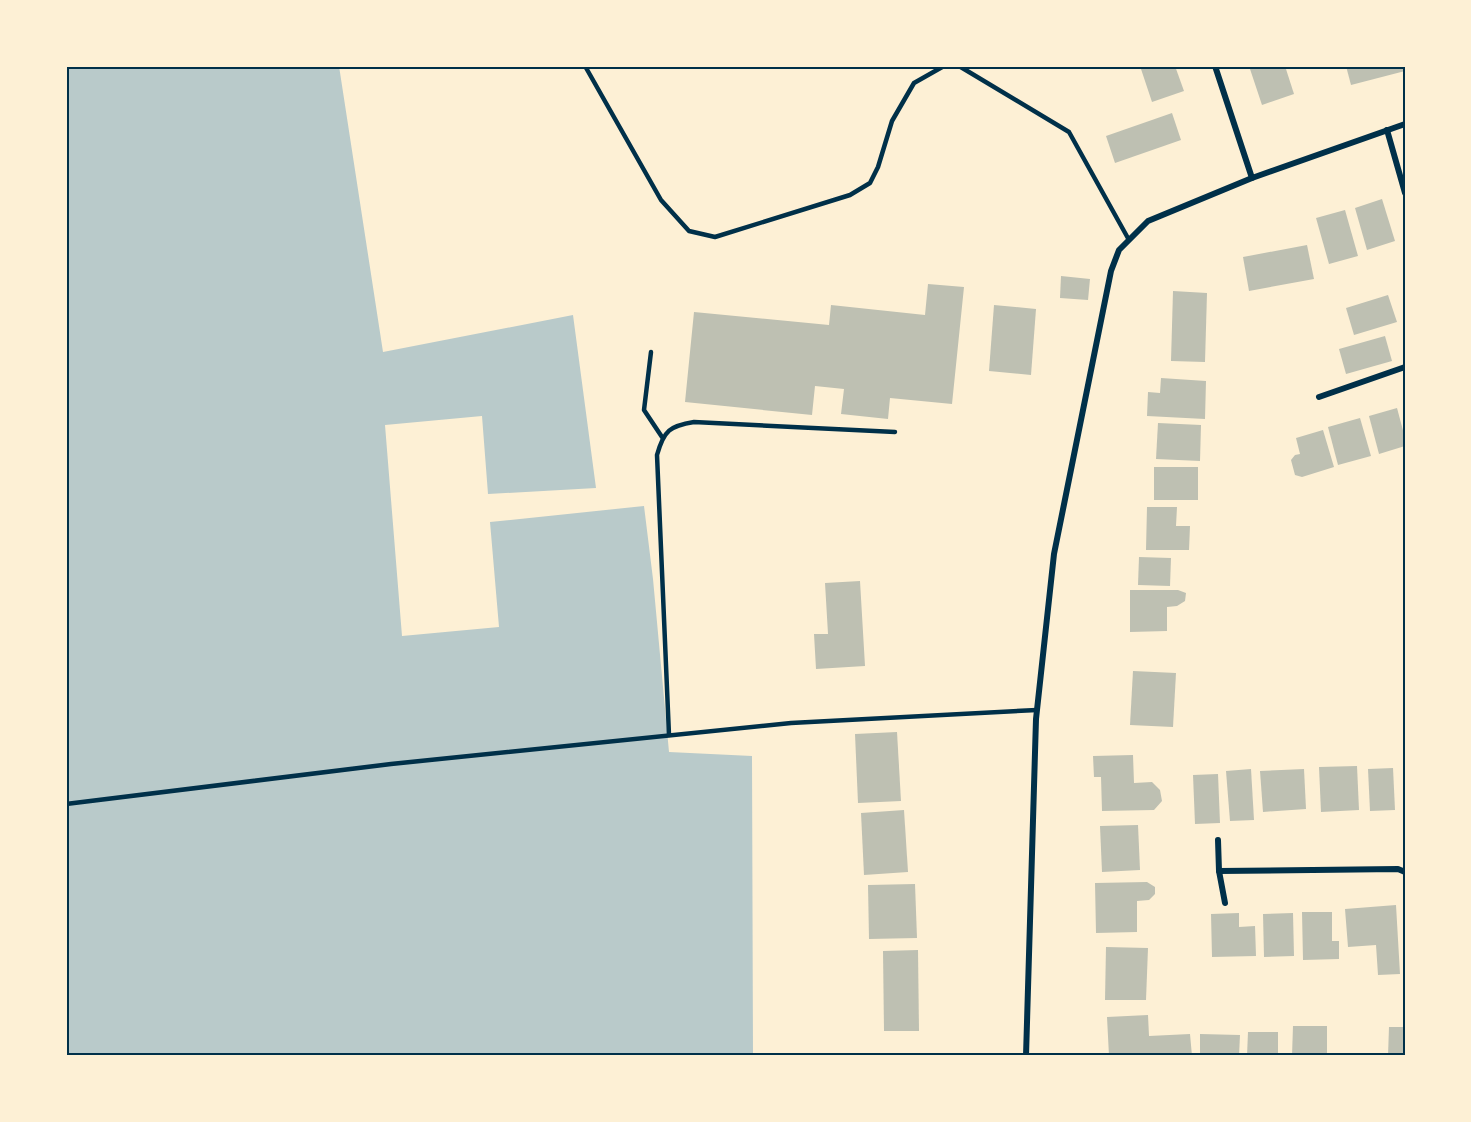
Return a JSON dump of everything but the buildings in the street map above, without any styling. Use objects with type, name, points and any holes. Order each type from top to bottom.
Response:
[{"type":"street","points":[[1215,66],[1252,178]]},
{"type":"street","points":[[1026,1056],[1037,710],[1054,554],[1111,271],[1119,250],[1148,221],[1252,178],[1405,124]]},
{"type":"street","points":[[1387,130],[1405,193]]},
{"type":"street","points":[[1319,397],[1405,367]]},
{"type":"street","points":[[1218,840],[1219,871],[1225,903]]},
{"type":"street","points":[[1219,871],[1398,869],[1405,872]]},
{"type":"lane","points":[[585,66],[661,200],[689,231],[715,237],[850,195],[870,183],[878,167],[892,121],[915,83],[944,66]]},
{"type":"lane","points":[[959,66],[1069,132],[1129,240]]},
{"type":"lane","points":[[651,352],[644,410],[662,437]]},
{"type":"lane","points":[[669,735],[657,455],[662,437],[675,425],[694,422],[895,432]]},
{"type":"lane","points":[[66,804],[403,763],[791,723],[1037,710]]},
{"type":"shaded area","points":[[66,66],[339,66],[383,352],[573,315],[596,488],[488,494],[482,416],[385,425],[402,636],[499,627],[490,522],[644,506],[669,752],[752,756],[753,1056],[66,1056]]}]
